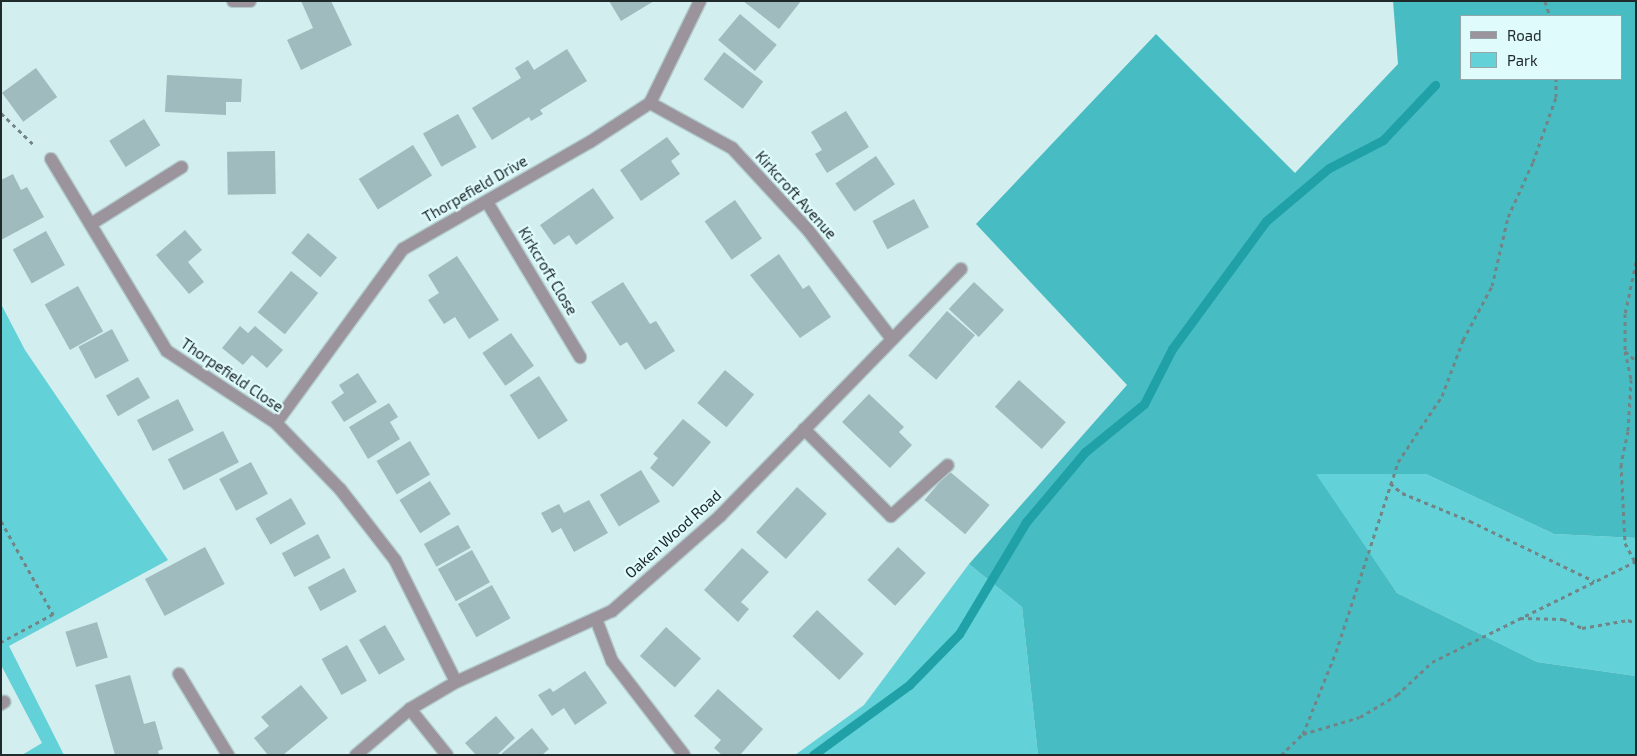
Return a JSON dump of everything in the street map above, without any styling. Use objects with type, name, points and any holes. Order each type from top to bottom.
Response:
[{"type":"street","points":[[234,1],[250,1]]},
{"type":"street","points":[[650,103],[700,1]]},
{"type":"street","name":"Thorpefield Drive","points":[[276,424],[403,249],[487,202],[650,103]]},
{"type":"street","name":"Kirkcroft Avenue","points":[[650,103],[732,148],[808,230],[892,339]]},
{"type":"street","name":"Thorpefield Close","points":[[51,159],[167,351],[276,424],[340,489],[395,560],[456,682]]},
{"type":"street","points":[[91,224],[182,167]]},
{"type":"street","name":"Kirkcroft Close","points":[[487,202],[580,358]]},
{"type":"street","name":"Oaken Wood Road","points":[[356,755],[369,741],[410,709],[456,682],[612,611],[720,516],[961,269]]},
{"type":"street","points":[[804,429],[891,516],[948,465]]},
{"type":"street","points":[[596,619],[612,661],[684,755]]},
{"type":"street","points":[[179,674],[228,755]]},
{"type":"street","points":[[410,709],[447,755]]},
{"type":"path","points":[[1545,1],[1550,15]]},
{"type":"path","points":[[1281,755],[1303,734],[1336,652],[1398,462],[1442,396],[1463,340],[1492,286],[1508,218],[1533,162],[1556,97],[1556,80]]},
{"type":"path","points":[[1,113],[51,159]]},
{"type":"path","points":[[1303,734],[1360,717],[1397,695],[1432,662],[1636,562],[1625,543],[1622,474],[1631,379],[1624,350],[1624,314],[1636,262]]},
{"type":"path","points":[[1624,350],[1636,362]]},
{"type":"path","points":[[1390,482],[1402,493],[1594,581]]},
{"type":"path","points":[[1,521],[52,614],[1,642]]},
{"type":"path","points":[[1519,618],[1563,619],[1582,628],[1628,620],[1636,623]]},
{"type":"green space","points":[[1,304],[25,350],[168,560],[9,646],[64,755],[22,755],[42,743],[1,665]]},
{"type":"green space","points":[[1315,474],[1426,474],[1554,534],[1636,538],[1636,676],[1537,662],[1397,593]]},
{"type":"green space","points":[[969,564],[1022,607],[1038,755],[795,755],[864,705]]},
{"type":"shaded area","points":[[1393,1],[1636,1],[1636,538],[1554,534],[1426,474],[1316,474],[1397,593],[1537,662],[1636,676],[1636,755],[1038,755],[1022,607],[969,564],[1127,385],[976,224],[1156,34],[1295,173],[1398,64]]},
{"type":"building","points":[[301,1],[331,1],[352,45],[301,70],[287,40],[313,28]]},
{"type":"building","points":[[609,1],[654,1],[621,21]]},
{"type":"building","points":[[743,1],[801,1],[779,29]]},
{"type":"building","points":[[740,14],[777,45],[755,71],[718,40]]},
{"type":"building","points":[[567,49],[587,81],[540,110],[543,114],[531,121],[529,117],[492,140],[472,108],[521,78],[515,68],[528,60],[534,70]]},
{"type":"building","points":[[724,52],[763,81],[743,109],[704,79]]},
{"type":"building","points":[[36,68],[57,97],[23,122],[2,93]]},
{"type":"building","points":[[167,75],[242,79],[241,102],[226,102],[226,115],[165,112]]},
{"type":"building","points":[[846,111],[869,147],[827,173],[815,154],[822,150],[811,132]]},
{"type":"building","points":[[458,114],[476,147],[441,167],[423,133]]},
{"type":"building","points":[[144,119],[160,145],[126,167],[109,141]]},
{"type":"building","points":[[667,137],[680,154],[671,161],[680,174],[641,201],[620,170]]},
{"type":"building","points":[[413,145],[432,176],[378,209],[359,179]]},
{"type":"building","points":[[275,151],[276,194],[228,195],[227,152]]},
{"type":"building","points":[[876,156],[895,184],[854,212],[835,183]]},
{"type":"building","points":[[13,174],[21,190],[27,187],[44,217],[1,240],[1,180]]},
{"type":"building","points":[[593,188],[614,218],[576,245],[569,235],[554,245],[540,225]]},
{"type":"building","points":[[914,199],[929,227],[888,249],[873,221]]},
{"type":"building","points":[[735,200],[762,239],[732,260],[705,221]]},
{"type":"building","points":[[185,230],[202,250],[188,262],[204,282],[189,294],[156,255]]},
{"type":"building","points":[[46,231],[65,265],[32,284],[13,249]]},
{"type":"building","points":[[308,233],[337,257],[320,277],[291,253]]},
{"type":"building","points":[[779,254],[803,289],[809,285],[831,317],[800,338],[750,275]]},
{"type":"building","points":[[457,256],[499,320],[469,339],[455,317],[444,324],[428,300],[439,293],[428,275]]},
{"type":"building","points":[[291,271],[318,293],[285,334],[258,312]]},
{"type":"building","points":[[623,282],[650,324],[656,321],[675,351],[645,370],[627,342],[620,346],[591,302]]},
{"type":"building","points":[[974,282],[1004,310],[979,337],[949,309]]},
{"type":"building","points":[[78,286],[103,331],[70,350],[45,304]]},
{"type":"building","points":[[947,311],[975,335],[936,380],[908,356]]},
{"type":"building","points":[[240,326],[248,333],[255,326],[283,350],[267,368],[252,355],[243,365],[222,348]]},
{"type":"building","points":[[112,329],[129,361],[95,379],[78,347]]},
{"type":"building","points":[[511,333],[534,366],[505,386],[482,353]]},
{"type":"building","points":[[725,370],[754,394],[726,427],[697,403]]},
{"type":"building","points":[[358,373],[377,402],[344,422],[331,402],[344,393],[339,385]]},
{"type":"building","points":[[539,376],[568,420],[539,440],[510,395]]},
{"type":"building","points":[[138,377],[150,398],[118,416],[106,396]]},
{"type":"building","points":[[1019,380],[1066,422],[1042,449],[995,407]]},
{"type":"building","points":[[869,394],[904,427],[899,432],[912,445],[890,468],[842,422]]},
{"type":"building","points":[[178,399],[194,430],[153,451],[137,420]]},
{"type":"building","points":[[389,403],[398,417],[390,422],[400,439],[368,459],[349,427]]},
{"type":"building","points":[[683,419],[711,442],[673,487],[650,468],[658,458],[653,454]]},
{"type":"building","points":[[223,431],[239,462],[184,490],[168,459]]},
{"type":"building","points":[[410,441],[430,474],[397,495],[377,461]]},
{"type":"building","points":[[251,462],[268,494],[236,511],[219,479]]},
{"type":"building","points":[[641,470],[660,502],[619,526],[600,495]]},
{"type":"building","points":[[949,471],[990,505],[965,534],[925,500]]},
{"type":"building","points":[[430,481],[451,514],[420,533],[399,500]]},
{"type":"building","points":[[797,487],[827,514],[786,559],[756,532]]},
{"type":"building","points":[[291,498],[306,524],[270,544],[255,518]]},
{"type":"building","points":[[589,500],[608,533],[574,552],[561,528],[552,533],[541,513],[559,504],[564,513]]},
{"type":"building","points":[[458,525],[471,548],[436,567],[424,544]]},
{"type":"building","points":[[318,534],[331,558],[294,577],[282,553]]},
{"type":"building","points":[[205,547],[225,584],[165,616],[145,579]]},
{"type":"building","points":[[898,547],[926,573],[895,606],[867,580]]},
{"type":"building","points":[[742,548],[769,572],[741,602],[749,609],[738,622],[704,590]]},
{"type":"building","points":[[472,550],[490,582],[456,601],[438,569]]},
{"type":"building","points":[[344,568],[357,592],[320,611],[308,587]]},
{"type":"building","points":[[492,585],[510,618],[476,637],[458,604]]},
{"type":"building","points":[[817,610],[864,654],[839,680],[792,636]]},
{"type":"building","points":[[97,622],[108,657],[76,667],[65,632]]},
{"type":"building","points":[[385,625],[405,660],[379,675],[359,640]]},
{"type":"building","points":[[666,627],[701,658],[675,687],[640,656]]},
{"type":"building","points":[[347,645],[367,681],[342,695],[322,659]]},
{"type":"building","points":[[585,671],[607,703],[575,725],[564,708],[552,716],[538,695],[550,688],[553,692]]},
{"type":"building","points":[[130,675],[144,724],[155,721],[163,749],[158,751],[159,755],[115,755],[95,685]]},
{"type":"building","points":[[301,685],[328,718],[283,755],[268,755],[254,738],[269,726],[261,717]]},
{"type":"building","points":[[718,689],[763,729],[740,755],[722,755],[714,748],[721,740],[694,716]]},
{"type":"building","points":[[496,716],[515,738],[497,755],[476,755],[465,743]]},
{"type":"building","points":[[532,728],[549,749],[542,755],[500,755]]},
{"type":"waterway","points":[[813,755],[909,685],[959,634],[1026,522],[1085,452],[1144,404],[1172,349],[1266,221],[1329,168],[1383,140],[1435,85]]}]
